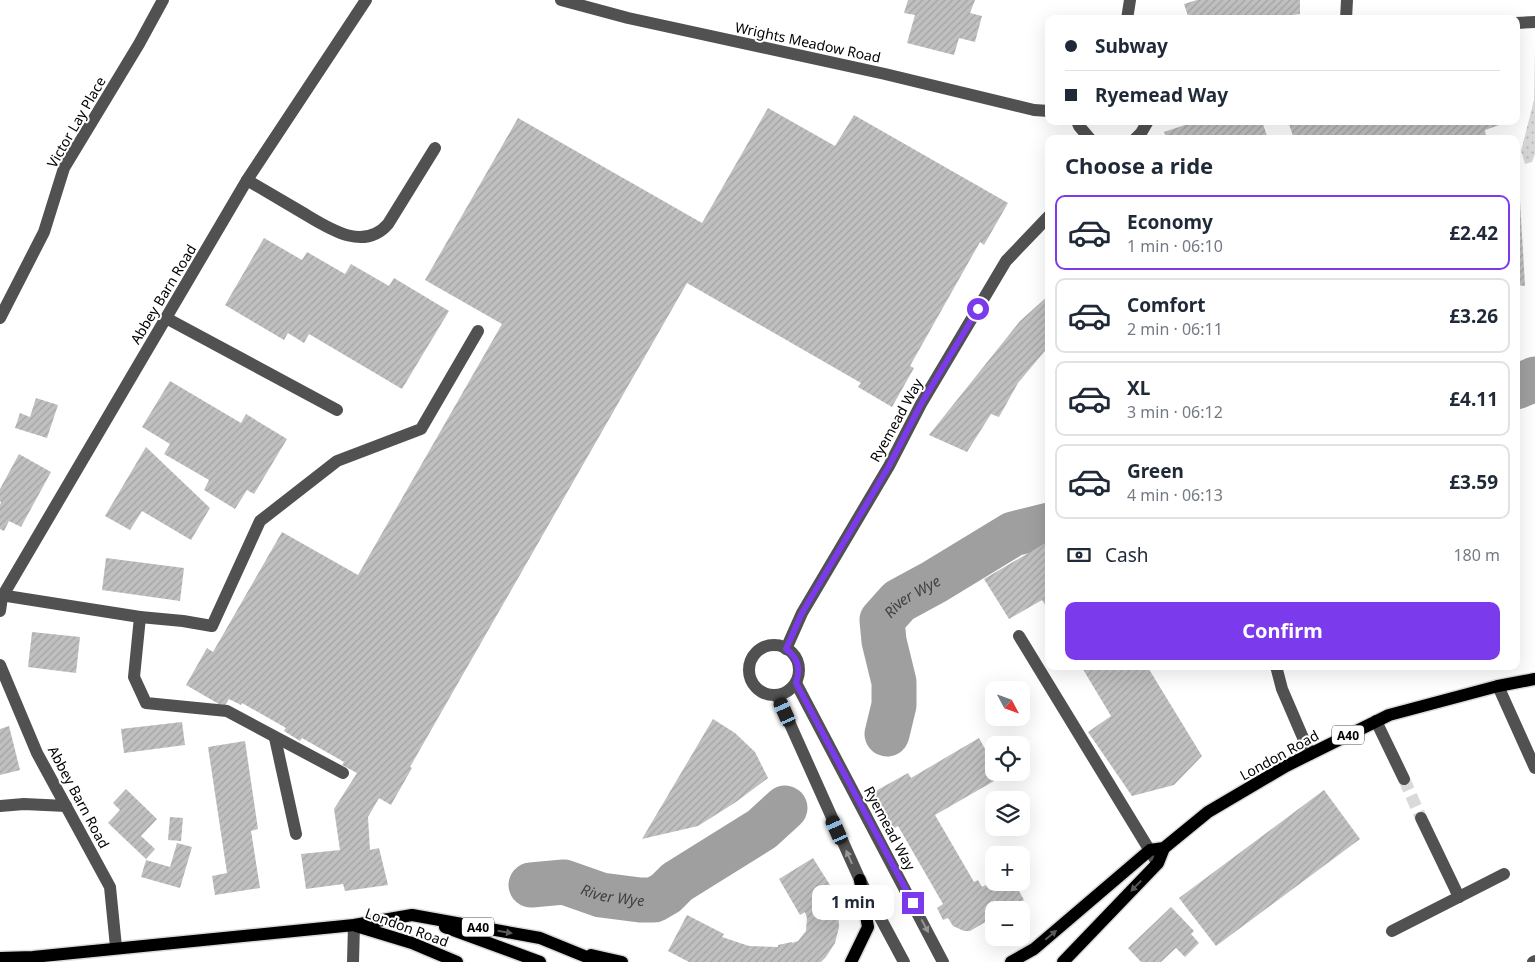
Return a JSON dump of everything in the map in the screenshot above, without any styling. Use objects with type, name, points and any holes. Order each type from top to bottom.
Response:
[{"type":"main road","name":"London Road","points":[[1063,962],[1158,863],[1164,848],[1208,812],[1286,766],[1389,715],[1498,686],[1535,679]]},
{"type":"main road","points":[[1010,962],[1034,949],[1150,850],[1164,848]]},
{"type":"main road","points":[[851,962],[868,927],[860,880]]},
{"type":"main road","name":"London Road","points":[[354,925],[412,915],[540,938],[599,962]]},
{"type":"main road","name":"A40","points":[[412,915],[540,962]]},
{"type":"main road","name":"London Road","points":[[354,925],[412,943],[457,962]]},
{"type":"main road","name":"A40","points":[[0,958],[354,925]]},
{"type":"main road","points":[[571,951],[622,962]]},
{"type":"street","name":"Victor Lay Place","points":[[0,318],[44,232],[64,168],[140,44],[163,0]]},
{"type":"street","name":"Abbey Barn Road","points":[[0,611],[1,596],[247,180],[366,0]]},
{"type":"street","name":"Wrights Meadow Road","points":[[560,0],[628,18],[885,74],[1034,110],[1045,111]]},
{"type":"street","points":[[1128,15],[1130,0]]},
{"type":"street","points":[[1346,15],[1347,0]]},
{"type":"street","points":[[1520,23],[1535,22]]},
{"type":"street","points":[[1079,125],[1087,135]]},
{"type":"street","points":[[247,180],[338,233],[359,237],[370,236],[382,230],[388,224],[435,148]]},
{"type":"street","name":"Ryemead Way","points":[[943,962],[796,683],[799,668],[796,660],[786,649],[802,613],[889,466],[921,404],[1006,261],[1045,220]]},
{"type":"street","points":[[166,318],[338,410]]},
{"type":"street","points":[[1,596],[140,617],[183,620],[212,626],[260,522],[337,461],[420,429],[478,331]]},
{"type":"street","points":[[140,617],[134,677],[146,702],[227,711],[343,773]]},
{"type":"street","points":[[1019,636],[1158,863]]},
{"type":"street","points":[[786,649],[771,646],[764,648],[752,658],[749,665],[751,681],[761,692],[777,695],[791,689],[796,683]]},
{"type":"street","name":"Abbey Barn Road","points":[[0,665],[37,753],[110,887],[116,947]]},
{"type":"street","points":[[1277,670],[1282,689],[1310,754]]},
{"type":"street","points":[[1498,686],[1535,768]]},
{"type":"street","points":[[777,695],[860,880],[904,962]]},
{"type":"street","points":[[1376,721],[1404,779]]},
{"type":"street","points":[[275,738],[296,834]]},
{"type":"street","points":[[0,806],[24,804],[66,806]]},
{"type":"street","points":[[1421,818],[1459,897]]},
{"type":"street","points":[[1392,931],[1504,874]]},
{"type":"street","points":[[353,962],[354,925]]},
{"type":"shaded area","points":[[1535,48],[1535,154],[1532,162],[1525,164],[1521,151],[1534,100]]},
{"type":"building","points":[[908,0],[975,0],[970,13],[982,16],[975,42],[959,38],[954,55],[907,43],[915,15],[904,13]]},
{"type":"building","points":[[1197,0],[1300,0],[1300,14],[1188,15],[1184,4]]},
{"type":"building","points":[[768,108],[835,146],[854,115],[1008,203],[984,245],[980,242],[910,366],[914,368],[892,407],[858,387],[861,383],[687,283],[410,767],[412,768],[391,805],[379,798],[368,817],[370,850],[379,848],[388,885],[345,891],[343,884],[306,889],[301,854],[340,850],[334,809],[357,773],[342,765],[344,762],[302,738],[300,741],[284,731],[286,728],[242,703],[241,705],[229,699],[224,707],[186,685],[207,648],[213,652],[282,532],[358,575],[502,324],[425,280],[518,118],[702,223]]},
{"type":"building","points":[[1185,125],[1263,125],[1267,135],[1165,135],[1164,132]]},
{"type":"building","points":[[1289,125],[1499,125],[1485,130],[1486,135],[1293,135]]},
{"type":"building","points":[[1520,201],[1525,286],[1520,285]]},
{"type":"building","points":[[264,238],[302,260],[307,252],[345,274],[351,264],[389,286],[394,278],[449,311],[402,389],[309,334],[304,343],[288,333],[284,340],[225,305]]},
{"type":"building","points":[[1045,299],[1045,351],[1018,383],[999,417],[991,414],[967,452],[929,435],[1020,321]]},
{"type":"building","points":[[170,381],[241,423],[246,414],[287,439],[254,494],[247,490],[235,509],[204,490],[209,480],[164,454],[170,444],[142,427]]},
{"type":"building","points":[[36,398],[58,405],[47,438],[15,428],[20,413],[30,417]]},
{"type":"building","points":[[146,447],[210,508],[191,540],[142,511],[130,530],[105,516]]},
{"type":"building","points":[[19,454],[51,472],[21,527],[9,521],[4,531],[0,529],[0,489]]},
{"type":"building","points":[[1045,543],[1045,605],[1042,600],[1009,619],[984,579]]},
{"type":"building","points":[[106,558],[184,568],[180,601],[102,590]]},
{"type":"building","points":[[32,632],[80,637],[76,673],[28,667]]},
{"type":"building","points":[[1083,670],[1149,670],[1202,756],[1174,785],[1132,796],[1088,732],[1111,716]]},
{"type":"building","points":[[713,719],[735,733],[755,752],[768,778],[736,802],[698,826],[642,839]]},
{"type":"building","points":[[182,722],[185,745],[124,753],[121,729]]},
{"type":"building","points":[[9,726],[20,770],[0,775],[0,729]]},
{"type":"building","points":[[979,738],[985,749],[985,781],[994,781],[935,815],[974,882],[978,880],[982,887],[985,885],[985,891],[1019,891],[1024,900],[985,901],[985,922],[970,931],[964,931],[953,926],[948,918],[943,920],[937,908],[943,904],[898,826],[893,829],[872,793],[908,773],[911,778]]},
{"type":"building","points":[[245,741],[258,829],[251,831],[260,888],[215,895],[212,876],[227,873],[208,747]]},
{"type":"building","points":[[126,789],[157,819],[141,836],[155,849],[146,859],[108,823],[120,810],[113,803]]},
{"type":"building","points":[[1324,790],[1360,839],[1216,946],[1179,898]]},
{"type":"building","points":[[170,817],[183,818],[181,841],[168,840]]},
{"type":"building","points":[[177,843],[192,847],[180,888],[141,877],[146,860],[170,867]]},
{"type":"building","points":[[813,858],[835,893],[832,895],[838,910],[839,927],[835,943],[821,962],[689,962],[668,951],[687,915],[724,934],[722,937],[749,946],[778,947],[778,945],[798,941],[806,931],[807,918],[805,912],[800,915],[779,879]]},
{"type":"building","points":[[1171,907],[1194,931],[1191,934],[1199,943],[1185,957],[1176,948],[1161,962],[1141,962],[1128,948]]},
{"type":"waterway","name":"River Wye","points":[[1520,385],[1535,379]]},
{"type":"waterway","name":"River Wye","points":[[887,734],[894,705],[894,682],[884,641],[882,620],[899,601],[1013,534],[1045,526]]},
{"type":"waterway","name":"River Wye","points":[[531,885],[564,882],[601,895],[654,900],[666,893],[677,882],[762,829],[785,808]]},
{"type":"tunnel","points":[[1404,779],[1421,818]]},
{"type":"route","points":[[913,903],[796,683],[799,668],[792,653],[786,649],[802,613],[889,466],[921,404],[978,309]]}]
